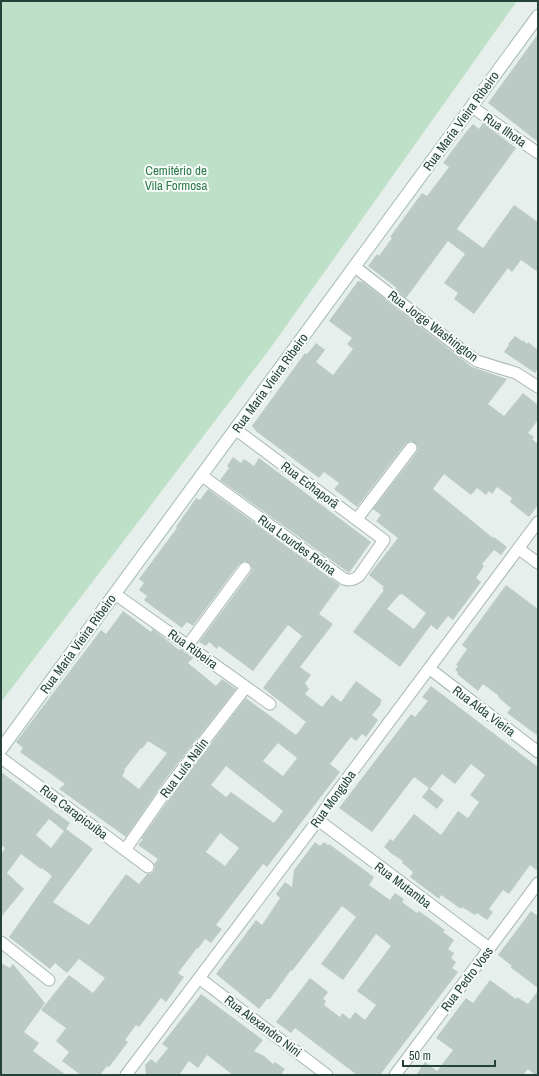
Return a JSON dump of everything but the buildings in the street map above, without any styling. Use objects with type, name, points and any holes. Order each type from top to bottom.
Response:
[{"type":"street","name":"Rua Maria Vieira Ribeiro","points":[[1,749],[538,16]]},
{"type":"street","name":"Rua Ilhota","points":[[472,107],[538,153]]},
{"type":"street","name":"Rua Jorge Washington","points":[[355,267],[477,361],[516,373],[538,387]]},
{"type":"street","name":"Rua Echaporã","points":[[236,429],[384,540]]},
{"type":"street","points":[[356,520],[411,448]]},
{"type":"street","name":"Rua Lourdes Reina","points":[[201,475],[344,579],[349,580],[359,576],[384,540]]},
{"type":"street","name":"Rua Monguba","points":[[126,1075],[318,820],[344,782],[430,669],[538,522]]},
{"type":"street","points":[[519,549],[538,563]]},
{"type":"street","points":[[188,645],[245,568]]},
{"type":"street","name":"Rua Ribeira","points":[[115,594],[270,704]]},
{"type":"street","name":"Rua Alda Vieira","points":[[430,669],[538,752]]},
{"type":"street","name":"Rua Luís Nalin","points":[[125,850],[173,781],[246,687]]},
{"type":"street","name":"Rua Carapicuíba","points":[[1,758],[148,867]]},
{"type":"street","name":"Rua Mutamba","points":[[318,820],[489,948]]},
{"type":"street","name":"Rua Pedro Voss","points":[[395,1075],[538,883]]},
{"type":"street","points":[[1,942],[49,980]]},
{"type":"street","name":"Rua Alexandro Nini","points":[[199,978],[327,1075]]},
{"type":"green space","name":"Cemitério de Vila Formosa","points":[[1,1],[517,1],[269,350],[1,702]]}]
